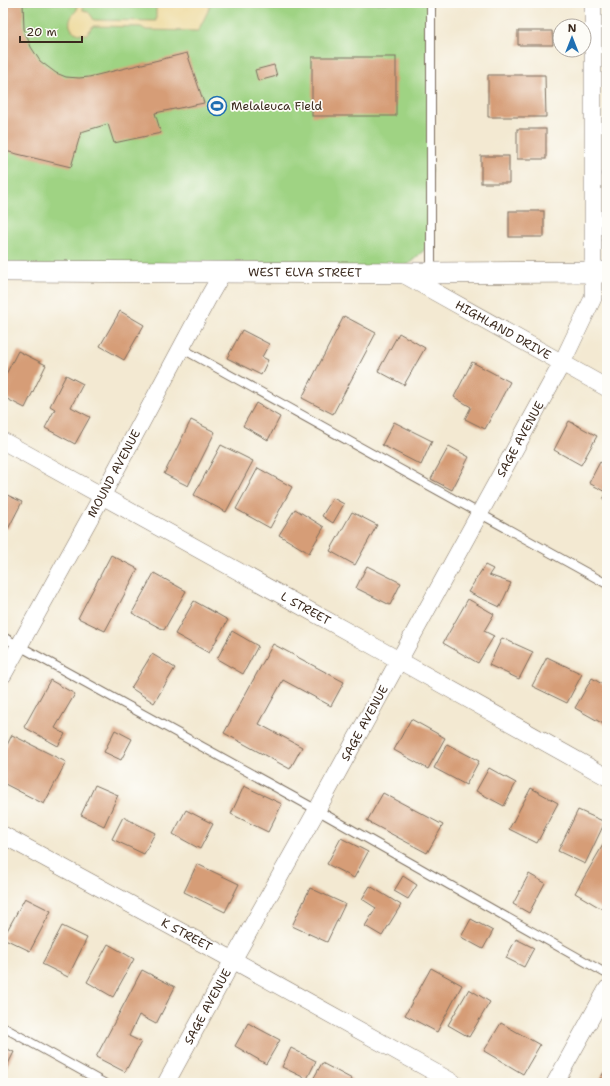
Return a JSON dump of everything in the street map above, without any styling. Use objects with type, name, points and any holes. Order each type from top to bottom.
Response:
[{"type":"street","name":"SAGE AVENUE","points":[[166,1083],[562,363],[593,298],[600,272],[592,3]]},
{"type":"street","name":"WEST ELVA STREET","points":[[3,271],[431,273],[600,272]]},
{"type":"street","name":"MOUND AVENUE","points":[[3,675],[223,272]]},
{"type":"street","name":"HIGHLAND DRIVE","points":[[400,272],[607,388]]},
{"type":"street","name":"L STREET","points":[[3,441],[607,777]]},
{"type":"street","name":"K STREET","points":[[3,835],[233,960],[454,1083]]},
{"type":"street","points":[[555,1083],[607,989]]},
{"type":"lane","points":[[431,3],[431,273]]},
{"type":"lane","points":[[181,348],[607,584]]},
{"type":"lane","points":[[3,637],[317,810],[607,974]]},
{"type":"lane","points":[[3,1027],[104,1083]]},
{"type":"green space","name":"Melaleuca Field","points":[[3,3],[431,3],[431,244],[400,272],[3,272]]},
{"type":"sand","points":[[77,3],[83,3],[83,10],[88,12],[94,20],[156,21],[156,8],[160,3],[210,3],[208,11],[198,31],[146,30],[141,27],[93,26],[87,34],[81,34],[76,33],[70,27],[73,14],[77,10]]},
{"type":"building","points":[[3,3],[23,3],[24,29],[31,47],[40,61],[56,73],[66,77],[89,77],[187,53],[204,103],[155,113],[161,133],[114,143],[108,124],[81,132],[71,167],[5,151],[3,148]]},
{"type":"building","points":[[518,31],[552,31],[552,45],[518,45]]},
{"type":"building","points":[[312,57],[396,57],[396,116],[312,116]]},
{"type":"building","points":[[274,65],[277,76],[258,81],[255,70]]},
{"type":"building","points":[[488,75],[545,75],[546,117],[488,117]]},
{"type":"building","points":[[517,129],[546,129],[546,159],[517,159]]},
{"type":"building","points":[[481,156],[509,156],[509,183],[481,183]]},
{"type":"building","points":[[509,211],[544,211],[544,237],[509,237]]},
{"type":"building","points":[[120,311],[144,325],[124,360],[100,346]]},
{"type":"building","points":[[344,316],[376,333],[333,414],[302,398]]},
{"type":"building","points":[[242,330],[269,344],[262,357],[268,360],[261,375],[227,358]]},
{"type":"building","points":[[399,333],[425,348],[404,385],[378,371]]},
{"type":"building","points":[[18,351],[46,365],[25,408],[3,397],[3,380]]},
{"type":"building","points":[[472,362],[510,382],[485,429],[465,419],[471,407],[454,397]]},
{"type":"building","points":[[66,375],[83,384],[71,407],[90,417],[75,444],[45,428],[55,409],[50,406]]},
{"type":"building","points":[[256,403],[280,417],[268,440],[243,426]]},
{"type":"building","points":[[191,420],[215,432],[188,486],[164,474]]},
{"type":"building","points":[[569,421],[597,436],[581,465],[554,450]]},
{"type":"building","points":[[394,422],[432,441],[421,465],[382,445]]},
{"type":"building","points":[[221,445],[253,461],[226,512],[194,495]]},
{"type":"building","points":[[449,446],[469,457],[452,490],[431,479]]},
{"type":"building","points":[[600,462],[607,466],[607,493],[589,483]]},
{"type":"building","points":[[258,468],[292,487],[270,528],[236,509]]},
{"type":"building","points":[[3,493],[22,502],[8,529],[3,526]]},
{"type":"building","points":[[607,493],[607,501],[603,499]]},
{"type":"building","points":[[333,498],[344,504],[333,523],[322,516]]},
{"type":"building","points":[[295,509],[324,527],[309,553],[279,535]]},
{"type":"building","points":[[352,512],[377,525],[355,565],[330,551]]},
{"type":"building","points":[[111,555],[138,569],[105,631],[78,618]]},
{"type":"building","points":[[485,565],[493,569],[489,575],[511,583],[500,607],[468,592]]},
{"type":"building","points":[[367,566],[401,583],[390,605],[356,588]]},
{"type":"building","points":[[154,573],[186,591],[164,630],[132,613]]},
{"type":"building","points":[[468,599],[494,614],[484,631],[494,636],[478,663],[443,643]]},
{"type":"building","points":[[194,601],[228,620],[209,653],[175,634]]},
{"type":"building","points":[[232,631],[258,646],[243,674],[217,659]]},
{"type":"building","points":[[502,638],[533,652],[519,679],[489,665]]},
{"type":"building","points":[[273,644],[344,682],[331,706],[283,680],[259,724],[302,747],[290,769],[224,733]]},
{"type":"building","points":[[152,654],[175,668],[154,703],[131,688]]},
{"type":"building","points":[[547,657],[582,674],[567,703],[532,686]]},
{"type":"building","points":[[592,678],[607,687],[607,726],[575,708]]},
{"type":"building","points":[[50,680],[75,694],[55,728],[65,734],[58,746],[24,727]]},
{"type":"building","points":[[411,719],[445,738],[428,769],[394,750]]},
{"type":"building","points":[[115,730],[132,739],[121,760],[104,752]]},
{"type":"building","points":[[12,735],[66,762],[44,804],[3,783],[3,753]]},
{"type":"building","points":[[447,744],[479,761],[466,785],[434,768]]},
{"type":"building","points":[[489,768],[516,783],[504,806],[476,791]]},
{"type":"building","points":[[95,785],[118,795],[104,826],[81,815]]},
{"type":"building","points":[[244,786],[282,804],[268,832],[231,814]]},
{"type":"building","points":[[531,788],[558,803],[537,843],[509,829]]},
{"type":"building","points":[[383,793],[443,825],[427,853],[367,821]]},
{"type":"building","points":[[186,810],[213,824],[200,849],[173,834]]},
{"type":"building","points":[[578,810],[605,822],[585,864],[558,851]]},
{"type":"building","points":[[123,817],[155,833],[144,854],[112,839]]},
{"type":"building","points":[[341,838],[368,852],[354,878],[327,864]]},
{"type":"building","points":[[607,838],[607,900],[602,909],[575,893]]},
{"type":"building","points":[[197,864],[239,884],[225,912],[184,892]]},
{"type":"building","points":[[529,874],[545,883],[529,913],[513,904]]},
{"type":"building","points":[[403,876],[417,885],[408,899],[394,891]]},
{"type":"building","points":[[370,886],[401,905],[382,936],[365,926],[376,908],[362,899]]},
{"type":"building","points":[[310,888],[345,904],[327,942],[292,926]]},
{"type":"building","points":[[25,898],[51,911],[30,951],[3,938]]},
{"type":"building","points":[[471,919],[493,931],[483,949],[461,937]]},
{"type":"building","points":[[62,926],[87,938],[68,977],[42,964]]},
{"type":"building","points":[[516,939],[534,948],[524,967],[506,958]]},
{"type":"building","points":[[108,944],[134,959],[113,997],[87,982]]},
{"type":"building","points":[[431,968],[462,985],[437,1032],[405,1015]]},
{"type":"building","points":[[142,970],[175,987],[156,1024],[139,1015],[129,1036],[141,1042],[125,1072],[96,1057]]},
{"type":"building","points":[[469,989],[490,1002],[469,1037],[448,1025]]},
{"type":"building","points":[[248,1023],[280,1040],[266,1064],[235,1046]]},
{"type":"building","points":[[501,1023],[540,1045],[523,1074],[484,1051]]},
{"type":"building","points":[[3,1047],[14,1052],[3,1074]]},
{"type":"building","points":[[291,1048],[316,1061],[307,1079],[282,1067]]},
{"type":"building","points":[[322,1063],[352,1079],[350,1083],[311,1083]]},
{"type":"building","points":[[604,1072],[607,1074],[607,1083],[598,1083]]},
{"type":"place","name":"Melaleuca Field","points":[[217,106]]}]
